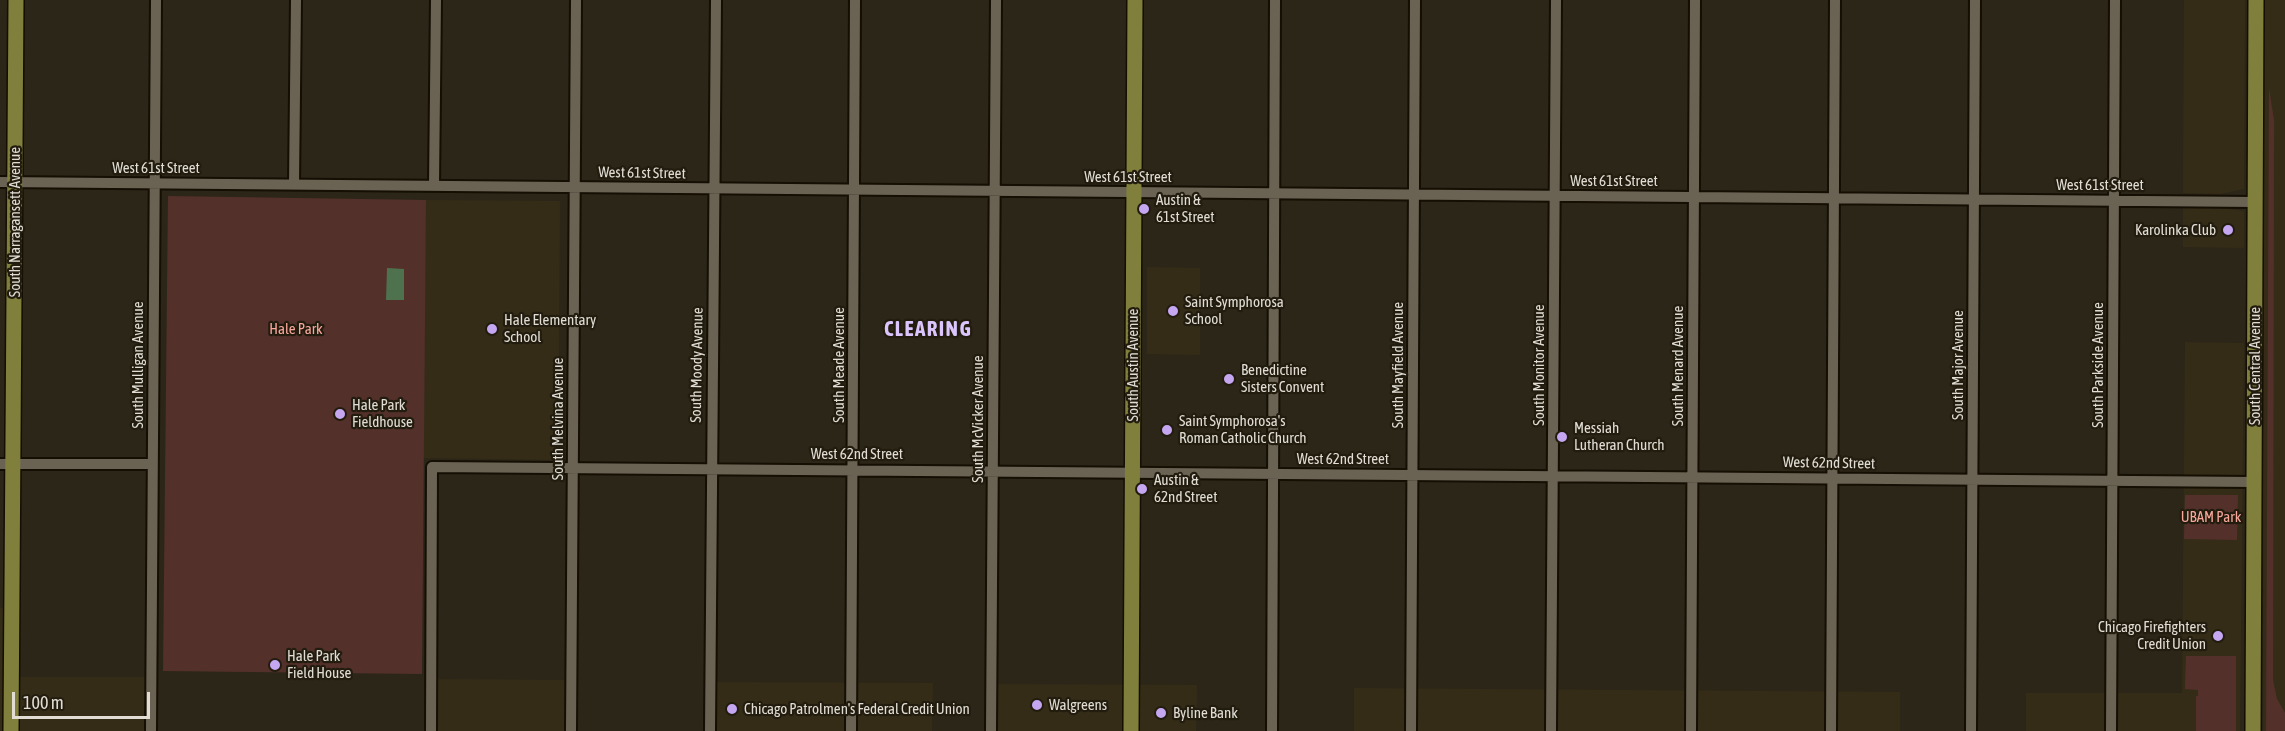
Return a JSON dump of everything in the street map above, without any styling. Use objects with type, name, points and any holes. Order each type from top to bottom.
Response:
[{"type":"street","name":"South Narragansett Avenue","points":[[11,731],[6,464],[7,182],[16,0]]},
{"type":"street","name":"South Mulligan Avenue","points":[[151,731],[156,0]]},
{"type":"street","points":[[294,184],[296,0]]},
{"type":"street","points":[[434,185],[436,0]]},
{"type":"street","name":"South Melvina Avenue","points":[[571,731],[576,0]]},
{"type":"street","name":"South Moody Avenue","points":[[710,731],[716,0]]},
{"type":"street","name":"South Meade Avenue","points":[[851,731],[855,0]]},
{"type":"street","name":"South McVicker Avenue","points":[[991,731],[996,0]]},
{"type":"street","name":"South Austin Avenue","points":[[1131,731],[1135,0]]},
{"type":"street","points":[[1272,731],[1275,0]]},
{"type":"street","name":"South Mayfield Avenue","points":[[1411,731],[1414,0]]},
{"type":"street","name":"South Monitor Avenue","points":[[1551,731],[1556,0]]},
{"type":"street","name":"South Menard Avenue","points":[[1691,731],[1695,0]]},
{"type":"street","points":[[1831,731],[1835,0]]},
{"type":"street","name":"South Major Avenue","points":[[1971,731],[1975,0]]},
{"type":"street","name":"South Parkside Avenue","points":[[2111,731],[2115,0]]},
{"type":"street","name":"South Central Avenue","points":[[2253,731],[2256,0]]},
{"type":"street","name":"West 61st Street","points":[[7,182],[2255,202]]},
{"type":"street","points":[[6,464],[152,464]]},
{"type":"street","name":"West 62nd Street","points":[[431,731],[432,467],[2254,482]]},
{"type":"shaded area","points":[[2184,0],[2245,0],[2244,189],[2220,194],[2183,193]]},
{"type":"shaded area","points":[[2264,0],[2285,0],[2285,731],[2263,731]]},
{"type":"shaded area","name":"Hale Elementary School","points":[[426,200],[560,201],[558,460],[422,458]]},
{"type":"shaded area","points":[[2183,207],[2215,207],[2244,211],[2244,248],[2183,247]]},
{"type":"shaded area","name":"Saint Symphorosa School","points":[[1147,267],[1200,268],[1200,355],[1147,354]]},
{"type":"shaded area","points":[[387,268],[404,269],[404,300],[386,300]]},
{"type":"shaded area","points":[[2185,342],[2244,343],[2240,731],[2026,731],[2026,693],[2182,693]]},
{"type":"shaded area","points":[[0,608],[12,609],[12,677],[148,677],[148,731],[0,731]]},
{"type":"shaded area","points":[[433,679],[569,680],[569,731],[432,731]]},
{"type":"shaded area","points":[[712,682],[933,683],[932,731],[712,731]]},
{"type":"shaded area","points":[[993,684],[1197,685],[1196,731],[993,731]]},
{"type":"shaded area","points":[[1354,688],[1900,692],[1900,731],[1354,731]]},
{"type":"green space","points":[[2269,88],[2274,120],[2273,680],[2277,699],[2285,713],[2285,731],[2266,731]]},
{"type":"green space","name":"Hale Park","points":[[168,196],[426,200],[422,674],[163,671]]},
{"type":"green space","name":"UBAM Park","points":[[2185,495],[2238,495],[2237,540],[2184,539]]},
{"type":"green space","points":[[2186,656],[2236,656],[2236,731],[2196,731],[2198,690],[2185,689]]},
{"type":"place","name":"Austin & 61st Street","points":[[1144,209]]},
{"type":"place","name":"Karolinka Club","points":[[2228,230]]},
{"type":"place","name":"Saint Symphorosa School","points":[[1173,311]]},
{"type":"place","name":"Hale Elementary School","points":[[492,329]]},
{"type":"place","name":"Benedictine Sisters Convent","points":[[1229,379]]},
{"type":"place","name":"Hale Park Fieldhouse","points":[[340,414]]},
{"type":"place","name":"Saint Symphorosa's Roman Catholic Church","points":[[1167,430]]},
{"type":"place","name":"Messiah Lutheran Church","points":[[1562,437]]},
{"type":"place","name":"Austin & 62nd Street","points":[[1142,489]]},
{"type":"place","name":"Chicago Firefighters Credit Union","points":[[2218,636]]},
{"type":"place","name":"Hale Park Field House","points":[[275,665]]},
{"type":"place","name":"Walgreens","points":[[1037,705]]},
{"type":"place","name":"Chicago Patrolmen's Federal Credit Union","points":[[732,709]]},
{"type":"place","name":"Byline Bank","points":[[1161,713]]},
{"type":"district","name":"CLEARING","points":[[928,329]]}]
